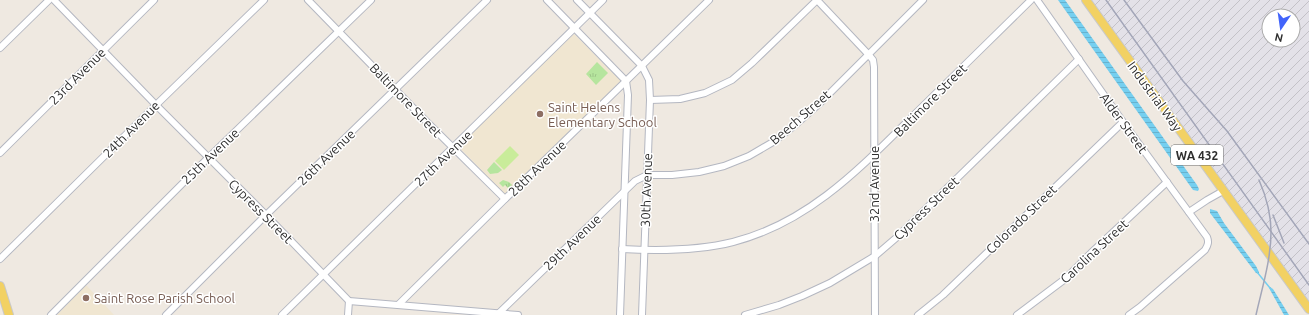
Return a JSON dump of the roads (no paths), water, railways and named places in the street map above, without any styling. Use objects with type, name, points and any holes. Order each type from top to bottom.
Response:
[{"type":"main road","name":"Industrial Way","points":[[1086,0],[1309,309]]},
{"type":"main road","points":[[0,286],[9,315]]},
{"type":"street","points":[[0,48],[49,0]]},
{"type":"street","name":"Cypress Street","points":[[54,0],[349,301]]},
{"type":"street","name":"23rd Avenue","points":[[0,153],[154,0]]},
{"type":"street","name":"24th Avenue","points":[[0,259],[264,0]]},
{"type":"street","name":"Baltimore Street","points":[[308,0],[505,199]]},
{"type":"street","name":"25th Avenue","points":[[50,315],[208,158],[371,0]]},
{"type":"street","name":"26th Avenue","points":[[166,315],[266,215],[487,0]]},
{"type":"street","points":[[547,0],[626,81]]},
{"type":"street","points":[[577,0],[642,66]]},
{"type":"street","name":"27th Avenue","points":[[282,315],[603,0]]},
{"type":"street","name":"28th Avenue","points":[[399,304],[710,0]]},
{"type":"street","points":[[650,100],[680,99],[705,93],[732,80],[752,63],[817,0],[868,54]]},
{"type":"street","name":"Beech Street","points":[[647,175],[672,175],[699,172],[724,166],[749,156],[773,142],[820,103],[923,0]]},
{"type":"street","name":"Baltimore Street","points":[[622,249],[671,250],[700,248],[734,242],[762,232],[797,216],[820,202],[846,181],[1030,0]]},
{"type":"street","name":"Alder Street","points":[[1037,0],[1209,241],[1205,250],[1190,264],[1129,315]]},
{"type":"street","name":"32nd Avenue","points":[[868,54],[873,60],[874,67],[875,315]]},
{"type":"street","name":"Cypress Street","points":[[745,315],[778,305],[809,293],[830,283],[874,256],[896,238],[1079,59]]},
{"type":"street","name":"30th Avenue","points":[[642,66],[649,80],[650,100],[643,250],[642,315]]},
{"type":"street","name":"30th Avenue","points":[[620,315],[628,95],[626,81]]},
{"type":"street","name":"Colorado Street","points":[[918,315],[943,294],[1123,122]]},
{"type":"street","name":"29th Avenue","points":[[499,313],[635,180],[647,175]]},
{"type":"street","name":"Carolina Street","points":[[1017,315],[1065,279],[1167,182]]},
{"type":"street","points":[[1189,212],[1223,191]]},
{"type":"street","points":[[348,315],[349,301],[518,315]]},
{"type":"water","points":[[1058,0],[1065,0],[1197,185],[1199,189],[1198,191],[1193,190]]},
{"type":"water","points":[[1210,209],[1217,211],[1224,223],[1256,266],[1259,274],[1256,273],[1210,213]]},
{"type":"water","points":[[1270,287],[1273,289],[1289,315],[1284,315],[1269,288]]},
{"type":"waterway","points":[[1257,272],[1270,288]]},
{"type":"railway","points":[[1106,0],[1309,285]]},
{"type":"railway","points":[[1124,0],[1183,81],[1227,131],[1309,244]]},
{"type":"railway","points":[[1256,315],[1268,263],[1271,242],[1268,206],[1259,180]]},
{"type":"railway","points":[[1273,215],[1284,243]]},
{"type":"place","name":"Saint Helens Elementary School","points":[[540,114]]},
{"type":"place","name":"Saint Rose Parish School","points":[[86,298]]}]
